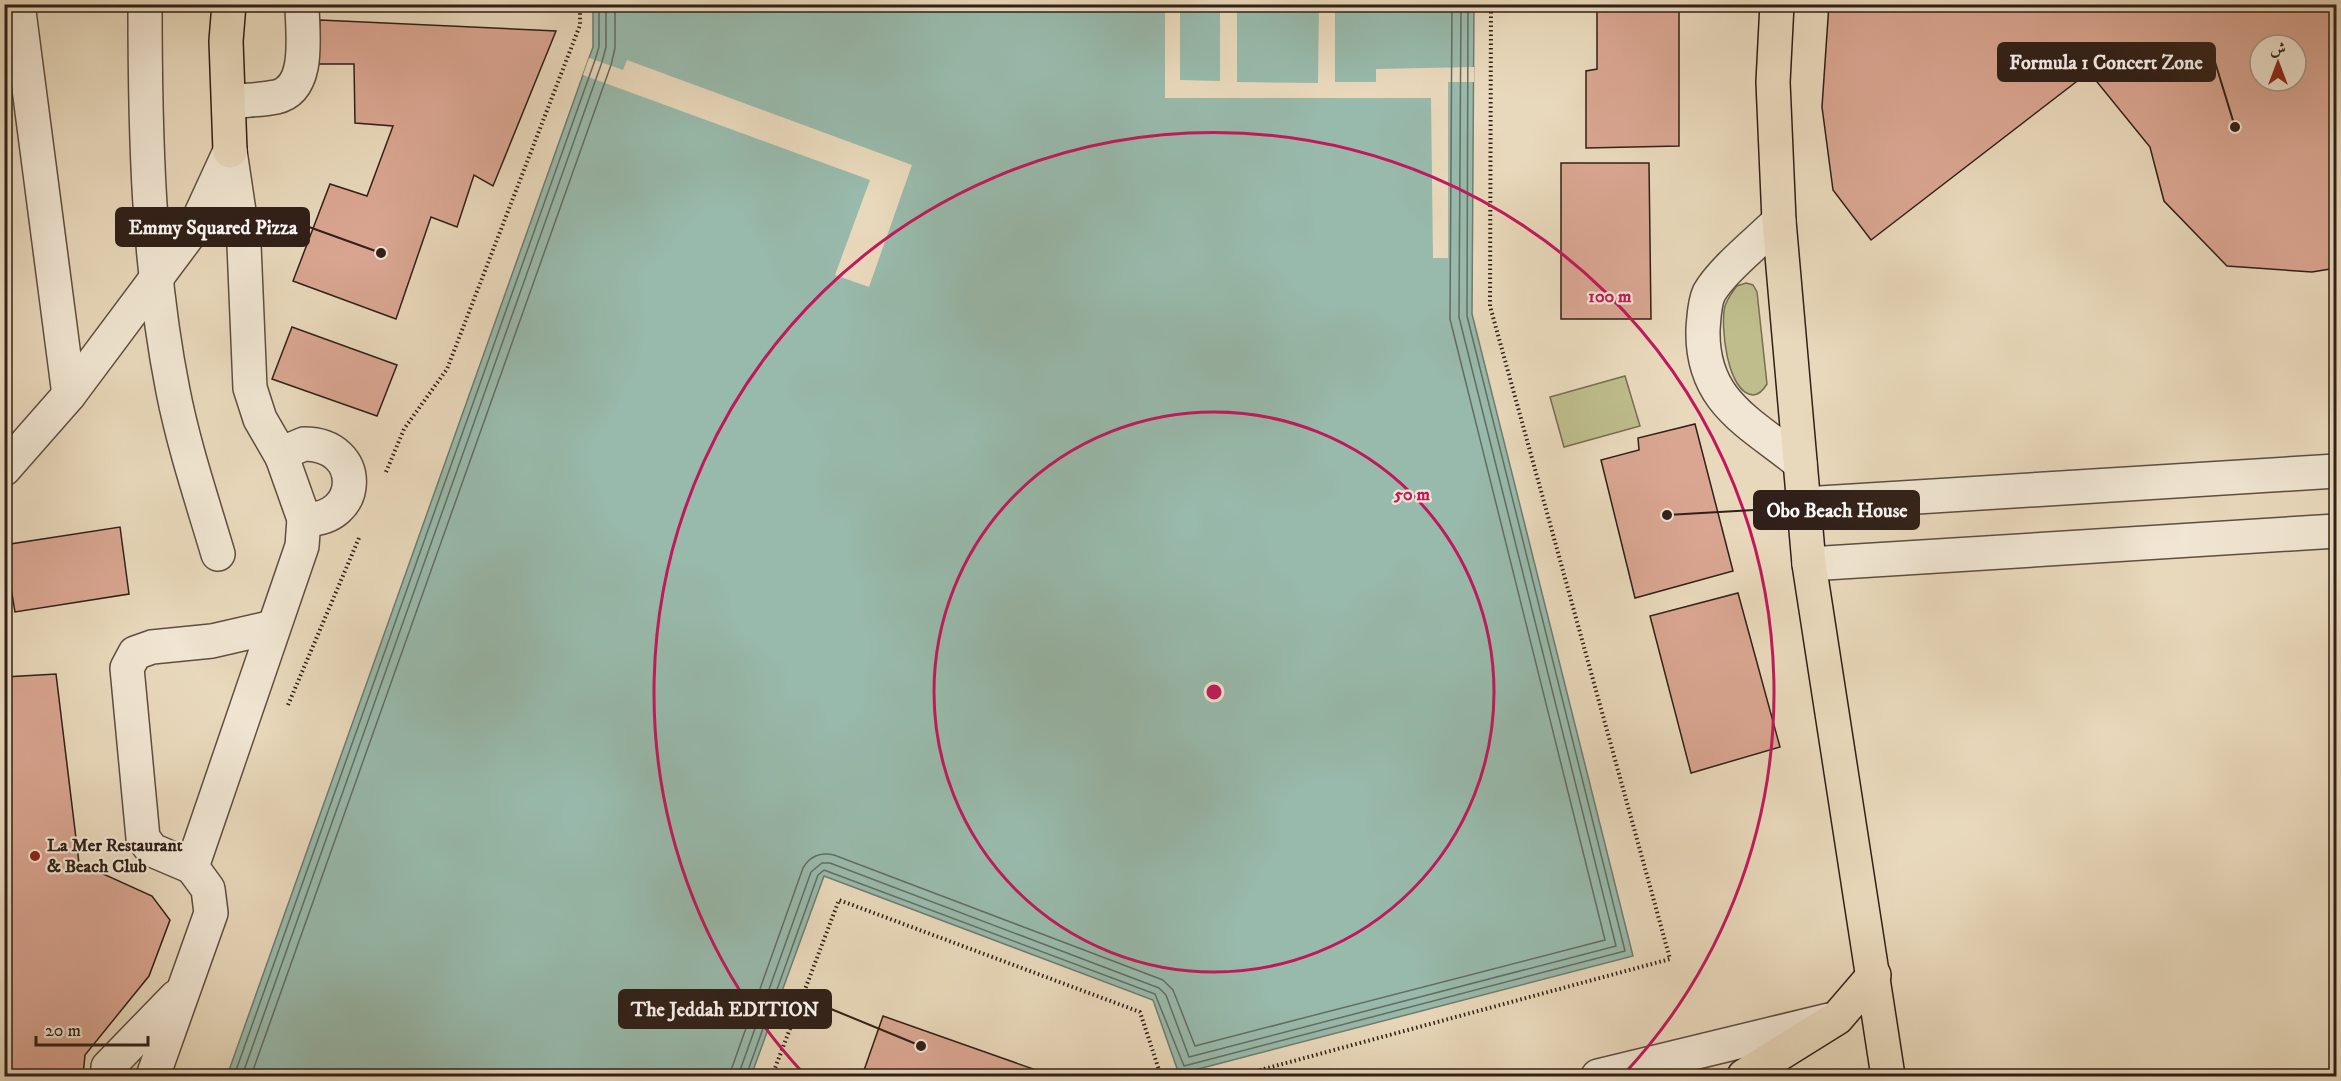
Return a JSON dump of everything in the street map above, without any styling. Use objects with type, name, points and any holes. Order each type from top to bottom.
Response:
[{"type":"main road","points":[[229,4],[226,41],[230,151]]},
{"type":"main road","points":[[1777,4],[1773,82],[1779,220],[1809,564],[1888,1077]]},
{"type":"main road","points":[[1744,1077],[1837,1018],[1874,975]]},
{"type":"street","points":[[18,4],[69,395]]},
{"type":"street","points":[[145,4],[149,185],[157,280],[173,390],[193,473],[218,554]]},
{"type":"street","points":[[229,102],[278,96],[292,89],[301,75],[302,4]]},
{"type":"street","points":[[4,470],[69,395],[196,225],[230,151]]},
{"type":"street","points":[[192,867],[302,546],[304,519],[282,458],[260,419],[250,388],[244,245],[230,151]]},
{"type":"street","points":[[1779,220],[1709,294],[1704,312],[1703,345],[1708,376],[1717,392],[1737,412],[1800,463]]},
{"type":"street","points":[[282,458],[292,449],[304,444],[317,444],[339,454],[346,464],[349,488],[345,500],[328,516],[304,519]]},
{"type":"street","points":[[1804,504],[2337,471]]},
{"type":"street","points":[[1809,564],[2337,531]]},
{"type":"street","points":[[153,1077],[211,913],[208,889],[192,867],[152,850],[143,838],[127,668],[135,653],[152,647],[212,641],[273,627]]},
{"type":"street","points":[[108,1077],[108,1066],[184,990]]},
{"type":"street","points":[[1598,1077],[1837,1018]]},
{"type":"path","points":[[394,451],[404,429],[447,369],[580,25],[580,4]]},
{"type":"path","points":[[1238,1077],[1670,959],[1490,306],[1491,4]]},
{"type":"path","points":[[329,612],[337,593]]},
{"type":"path","points":[[772,1077],[839,900],[1140,1012],[1161,1077]]},
{"type":"shaded area","points":[[1746,283],[1753,285],[1757,292],[1767,384],[1760,393],[1755,395],[1744,391],[1737,383],[1731,371],[1725,342],[1724,315],[1727,300],[1737,286]]},
{"type":"shaded area","points":[[1625,376],[1640,426],[1564,447],[1550,397]]},
{"type":"water","points":[[593,5],[1474,5],[1472,314],[1633,956],[1179,1074],[1153,1000],[824,876],[751,1076],[227,1076],[593,47]]},
{"type":"pier","points":[[1165,5],[1180,5],[1180,80],[1220,81],[1220,5],[1237,5],[1237,82],[1318,83],[1319,5],[1335,5],[1335,82],[1376,82],[1376,69],[1474,67],[1474,82],[1448,82],[1448,258],[1433,258],[1431,98],[1165,98]]},
{"type":"pier","points":[[589,58],[623,70],[627,60],[912,165],[869,287],[835,275],[870,180],[583,75]]},
{"type":"building","points":[[1597,4],[1679,4],[1679,146],[1586,148],[1586,71],[1597,69]]},
{"type":"building","points":[[1829,4],[2336,4],[2336,268],[2312,272],[2227,266],[2164,201],[2150,147],[2089,72],[1871,240],[1833,190],[1822,107]]},
{"type":"building","points":[[320,20],[556,31],[493,186],[474,175],[457,227],[431,217],[396,319],[293,281],[330,184],[367,196],[393,126],[355,123],[354,64],[319,64]]},
{"type":"building","points":[[1561,163],[1649,163],[1651,319],[1561,319]]},
{"type":"building","points":[[292,327],[397,365],[377,416],[272,379]]},
{"type":"building","points":[[1695,424],[1733,571],[1635,598],[1601,460],[1639,450],[1638,438]]},
{"type":"building","points":[[120,527],[129,594],[15,612],[4,545]]},
{"type":"building","points":[[1738,593],[1780,747],[1691,773],[1650,616]]},
{"type":"building","points":[[56,674],[79,863],[152,896],[170,920],[149,976],[85,1055],[83,1076],[4,1076],[4,677]]},
{"type":"building","points":[[883,1016],[1053,1076],[862,1076]]},
{"type":"place","name":"Formula 1 Concert Zone","points":[[2235,127]]},
{"type":"place","name":"Emmy Squared Pizza","points":[[381,253]]},
{"type":"place","name":"Obo Beach House","points":[[1667,515]]},
{"type":"place","name":"La Mer Restaurant & Beach Club","points":[[35,856]]},
{"type":"place","name":"The Jeddah EDITION","points":[[921,1046]]}]
